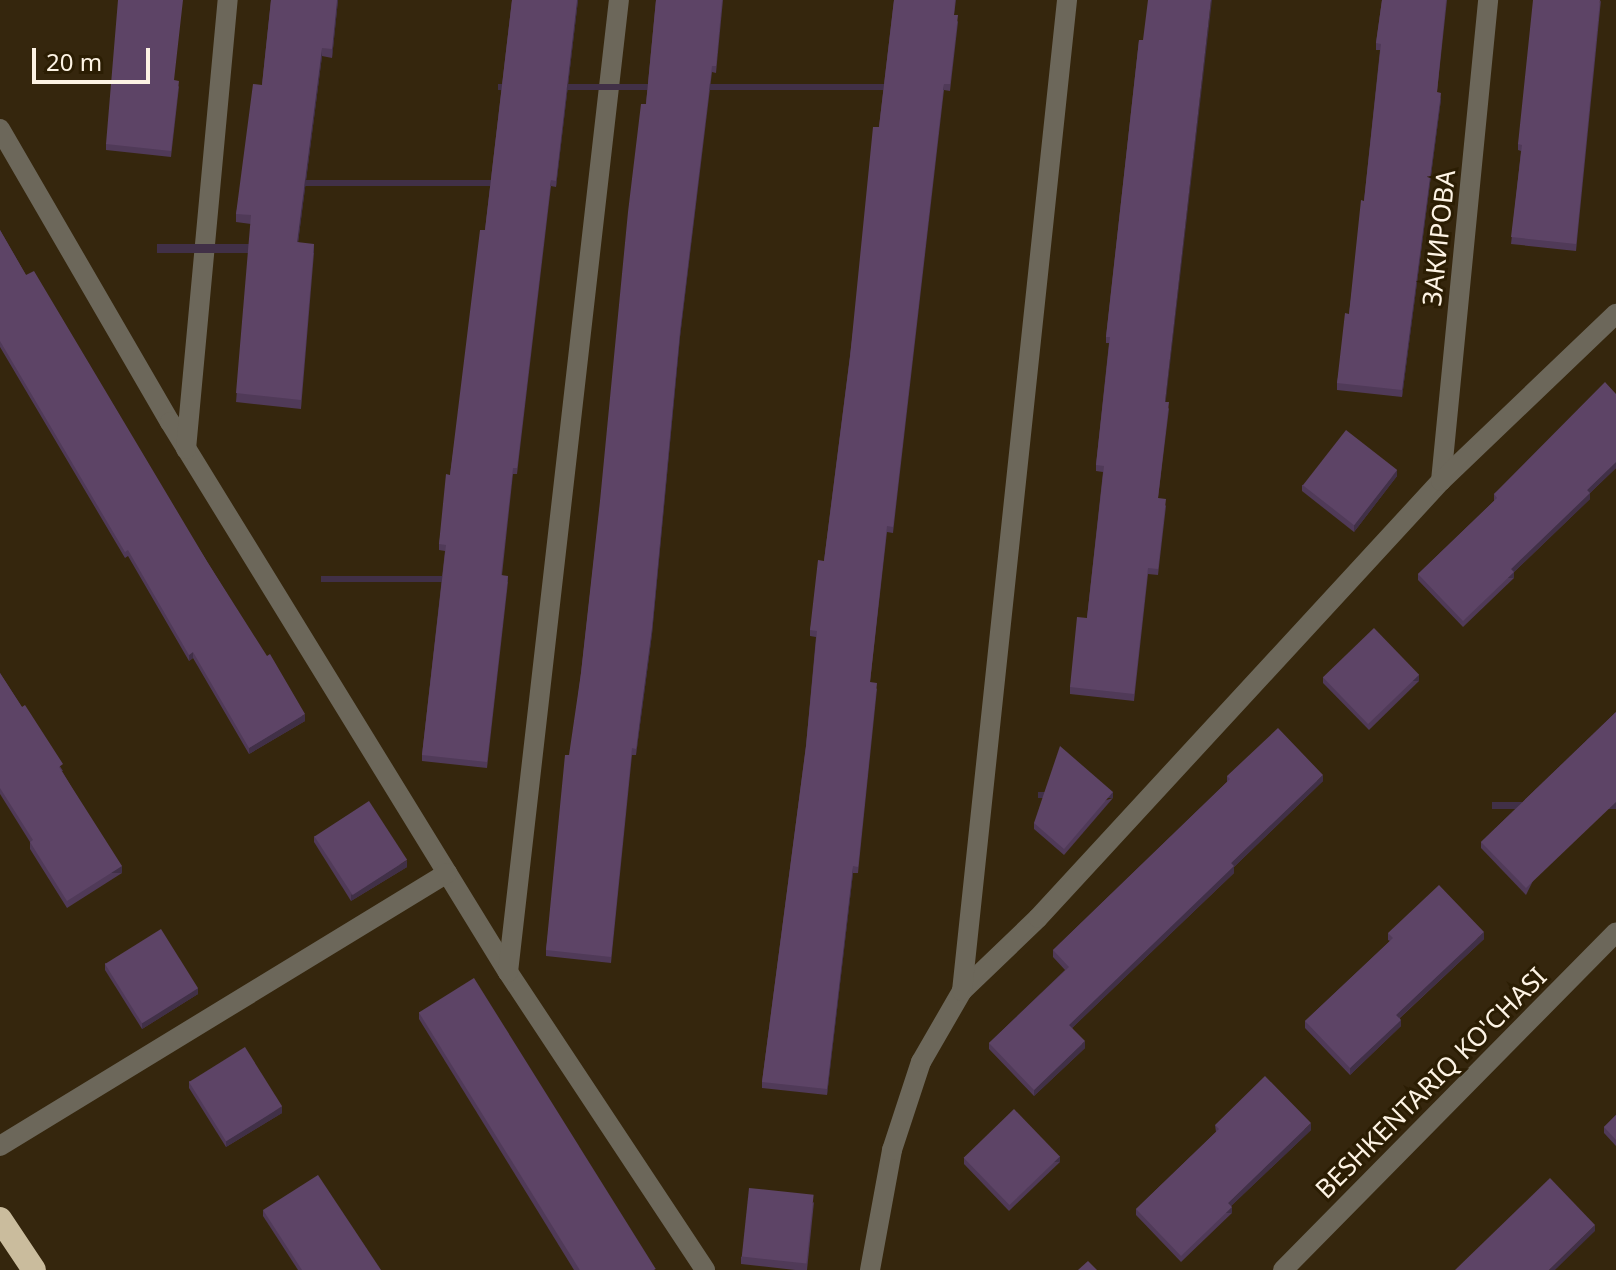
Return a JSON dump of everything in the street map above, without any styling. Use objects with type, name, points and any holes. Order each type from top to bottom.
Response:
[{"type":"highway","points":[[0,1219],[34,1270]]},
{"type":"street","points":[[186,449],[228,0]]},
{"type":"street","points":[[508,972],[619,0]]},
{"type":"street","points":[[962,991],[1067,0]]},
{"type":"street","name":"ЗАКИРОВА","points":[[1441,481],[1488,0]]},
{"type":"street","points":[[0,129],[186,449],[508,972],[705,1270]]},
{"type":"street","points":[[870,1270],[892,1150],[921,1062],[962,991],[1038,918],[1441,481],[1616,314]]},
{"type":"street","points":[[0,1146],[447,873]]},
{"type":"street","name":"BESHKENTARIQ KO'CHASI","points":[[1283,1270],[1616,932]]},
{"type":"building","points":[[118,0],[183,0],[174,80],[179,81],[171,151],[106,144]]},
{"type":"building","points":[[271,0],[337,0],[332,49],[322,48],[297,242],[314,244],[301,400],[236,393],[251,215],[236,214],[253,84],[262,85]]},
{"type":"building","points":[[512,0],[577,0],[556,181],[551,180],[517,468],[513,468],[501,575],[508,576],[487,762],[422,755],[446,545],[439,544],[446,474],[450,475],[480,230],[485,230]]},
{"type":"building","points":[[656,0],[722,0],[680,331],[652,628],[636,749],[632,748],[611,957],[546,950],[565,755],[569,755],[581,673],[628,212],[641,104],[646,104]]},
{"type":"building","points":[[894,0],[955,0],[954,15],[958,15],[950,84],[944,84],[893,527],[887,526],[870,682],[877,683],[858,867],[853,866],[827,1089],[762,1082],[806,746],[817,631],[810,630],[818,560],[824,561],[850,357],[873,127],[879,127]]},
{"type":"building","points":[[1148,0],[1211,0],[1165,402],[1169,402],[1158,498],[1166,499],[1158,569],[1148,568],[1134,694],[1070,687],[1077,617],[1087,618],[1104,466],[1096,465],[1110,337],[1106,337],[1139,40],[1143,40]]},
{"type":"building","points":[[1382,0],[1446,0],[1437,92],[1441,93],[1402,390],[1337,383],[1345,313],[1349,314],[1361,200],[1364,201],[1381,44],[1376,43]]},
{"type":"building","points":[[1533,0],[1600,0],[1576,244],[1511,237],[1522,145],[1518,144]]},
{"type":"building","points":[[0,230],[26,275],[34,271],[208,563],[267,656],[270,654],[305,714],[249,748],[193,652],[189,655],[128,550],[125,552],[0,341]]},
{"type":"building","points":[[1605,382],[1616,394],[1616,462],[1587,490],[1590,493],[1511,569],[1514,572],[1463,621],[1418,574],[1497,498],[1494,494]]},
{"type":"building","points":[[1346,430],[1397,470],[1354,525],[1303,485]]},
{"type":"building","points":[[1374,628],[1419,675],[1368,724],[1323,677]]},
{"type":"building","points":[[0,673],[63,764],[59,767],[122,866],[67,901],[0,788]]},
{"type":"building","points":[[1616,712],[1616,802],[1526,888],[1481,842]]},
{"type":"building","points":[[1278,728],[1323,775],[1231,863],[1234,866],[1069,1025],[1085,1041],[1034,1090],[989,1043],[1069,967],[1053,950],[1230,779],[1227,776]]},
{"type":"building","points":[[1060,746],[1113,792],[1064,849],[1034,823]]},
{"type":"building","points":[[369,801],[407,860],[353,895],[314,836]]},
{"type":"building","points":[[1439,885],[1484,932],[1396,1015],[1401,1020],[1350,1068],[1305,1021],[1393,938],[1388,933]]},
{"type":"building","points":[[161,929],[198,988],[142,1023],[105,964]]},
{"type":"building","points":[[474,978],[656,1269],[580,1270],[419,1012]]},
{"type":"building","points":[[245,1047],[282,1106],[226,1141],[189,1082]]},
{"type":"building","points":[[1265,1076],[1311,1123],[1228,1203],[1232,1207],[1181,1256],[1136,1209],[1219,1129],[1215,1125]]},
{"type":"building","points":[[1014,1109],[1060,1156],[1009,1205],[964,1158]]},
{"type":"building","points":[[1616,1115],[1616,1140],[1604,1127]]},
{"type":"building","points":[[318,1175],[381,1270],[302,1270],[263,1210]]},
{"type":"building","points":[[1550,1178],[1595,1225],[1549,1270],[1455,1270]]},
{"type":"building","points":[[749,1188],[814,1195],[806,1263],[742,1257]]},
{"type":"building","points":[[1088,1261],[1097,1270],[1078,1270]]}]
